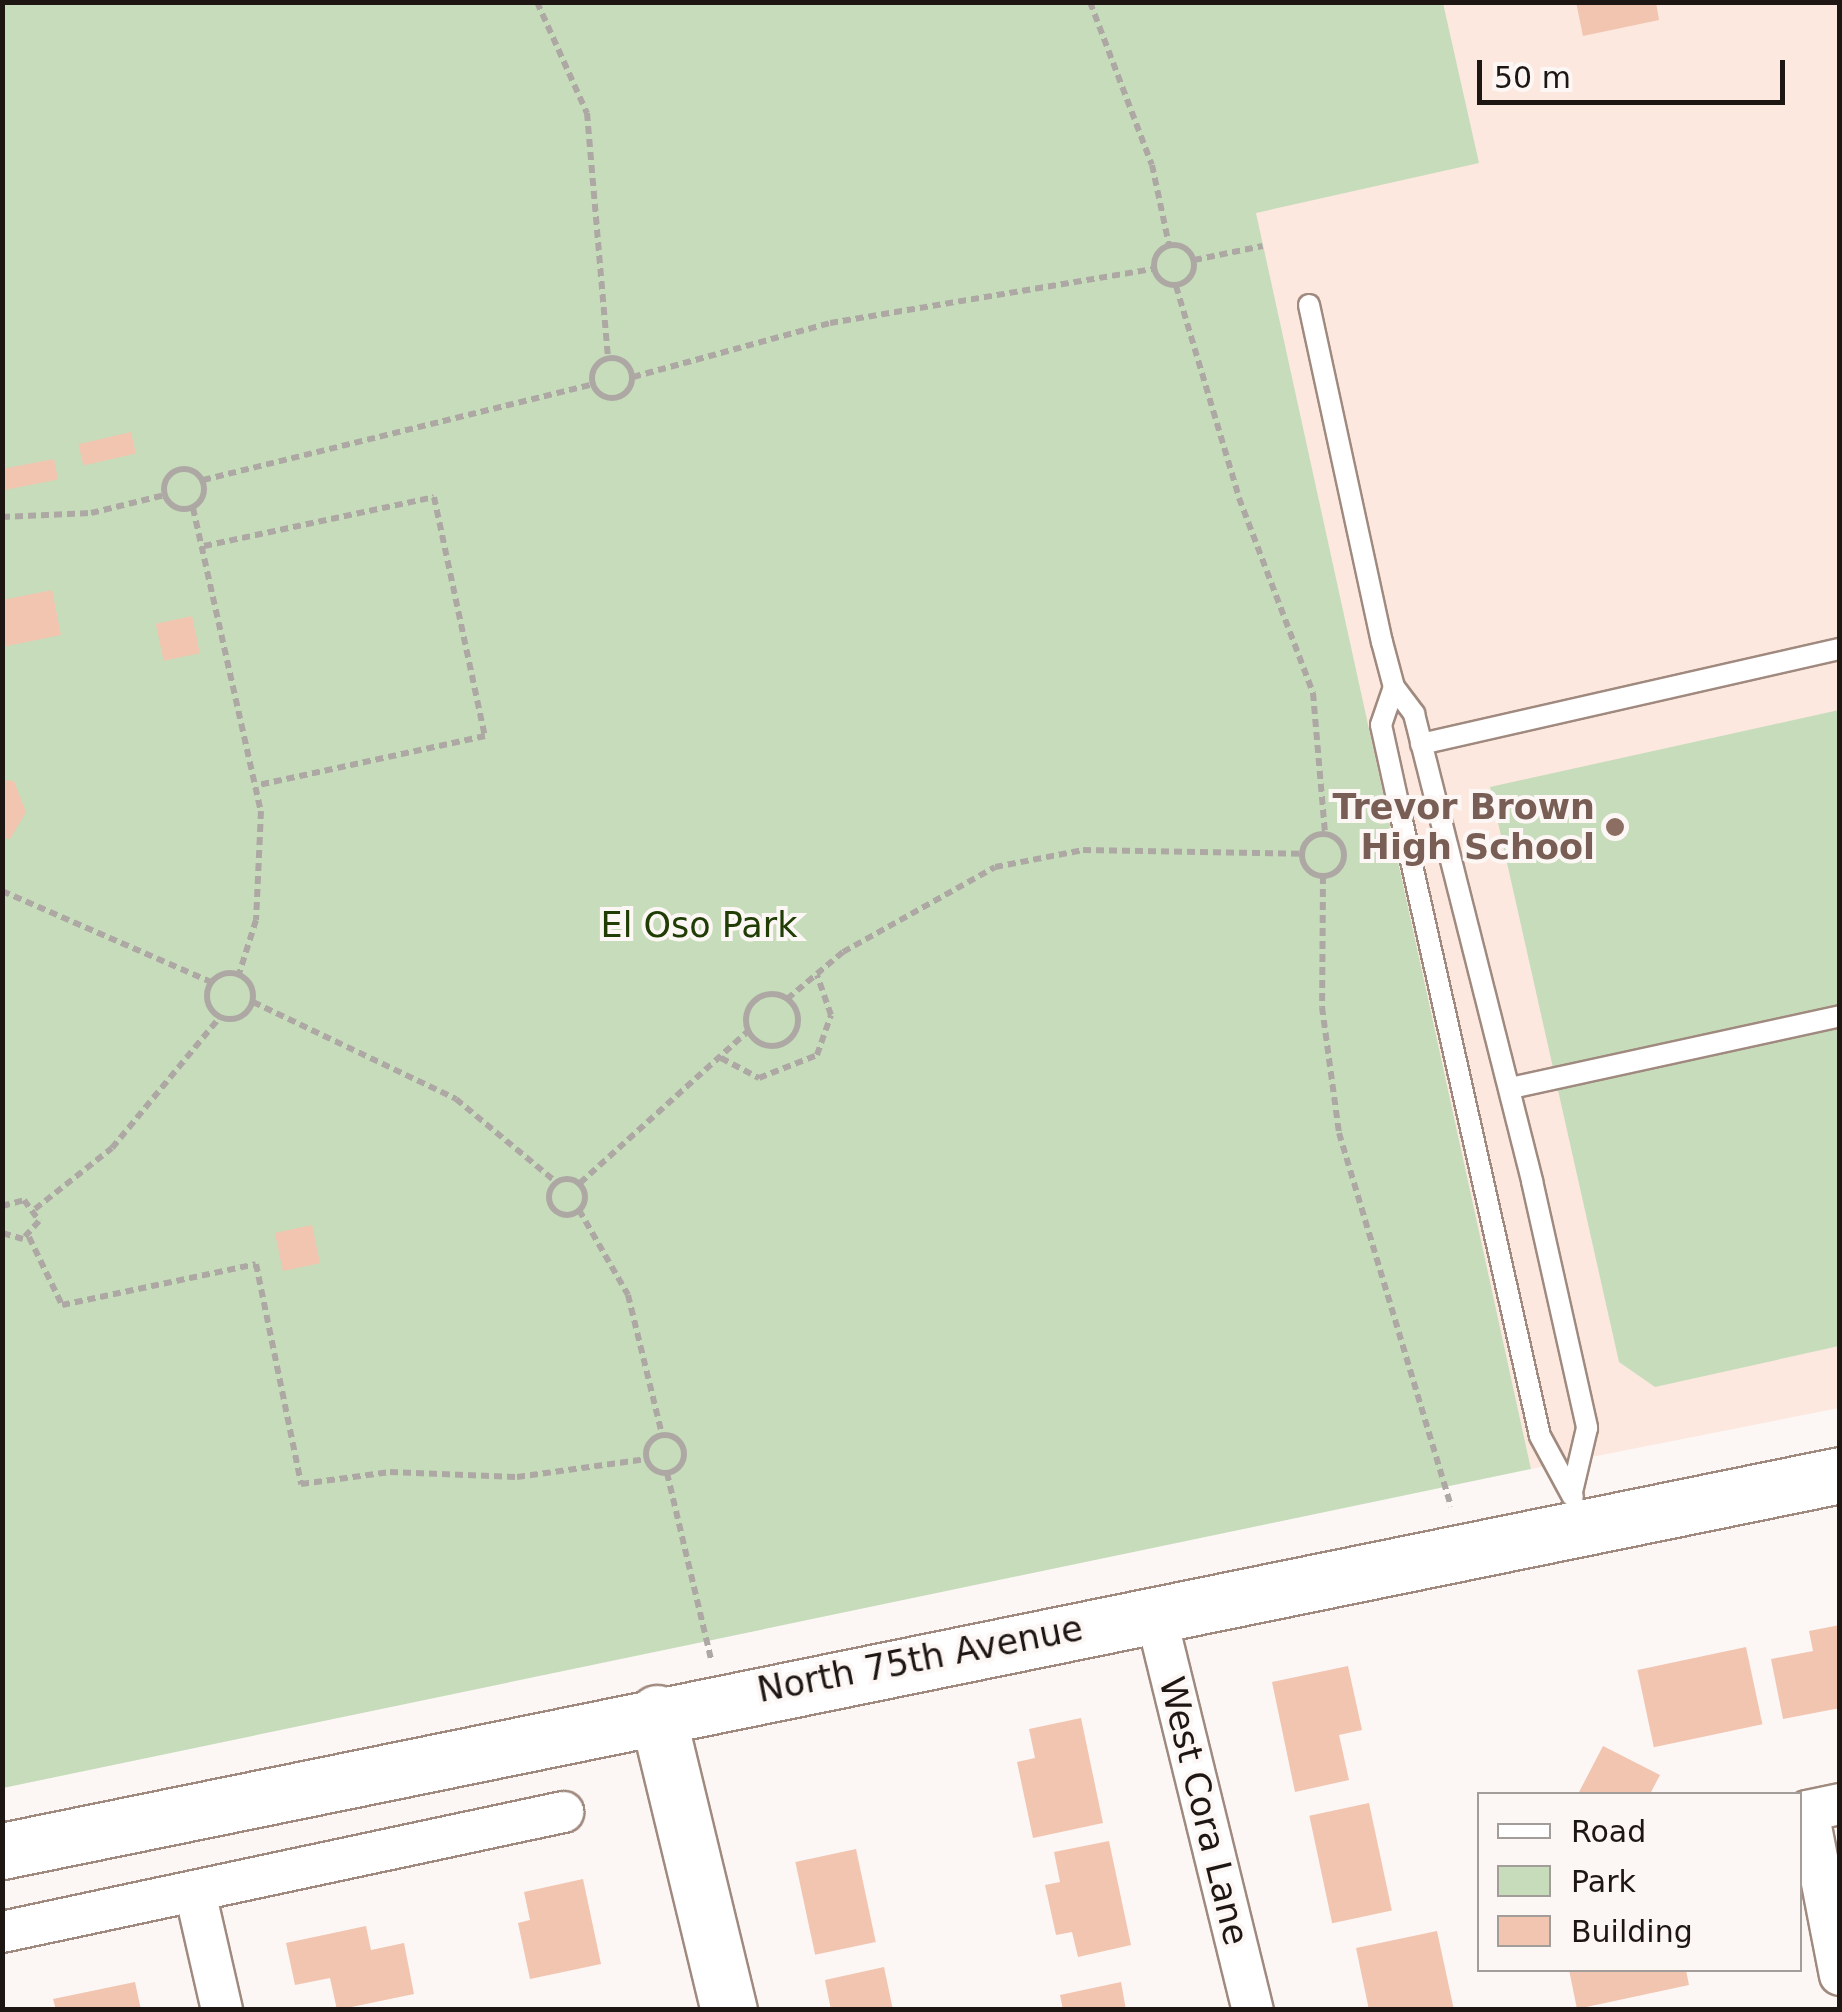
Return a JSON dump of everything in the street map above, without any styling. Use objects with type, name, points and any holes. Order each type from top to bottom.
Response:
[{"type":"main road","name":"North 75th Avenue","points":[[2,1851],[1155,1612],[1576,1510],[1840,1475]]},
{"type":"main road","points":[[658,1714],[729,2010]]},
{"type":"street","name":"West Cora Lane","points":[[1155,1612],[1253,2010]]},
{"type":"street","points":[[2,1932],[563,1812]]},
{"type":"street","points":[[1815,1826],[1840,1975]]},
{"type":"street","points":[[195,1892],[222,2010]]},
{"type":"lane","points":[[1309,305],[1394,687],[1421,744],[1511,1088],[1587,1428],[1576,1510]]},
{"type":"lane","points":[[1421,744],[1840,649]]},
{"type":"lane","points":[[1394,687],[1382,725],[1401,816],[1540,1436],[1576,1510]]},
{"type":"lane","points":[[1511,1088],[1840,1016]]},
{"type":"path","points":[[166,495],[177,470],[203,480],[592,384],[608,358],[587,113],[537,2]]},
{"type":"path","points":[[1090,2],[1152,165],[1169,245],[1154,269]]},
{"type":"path","points":[[1169,245],[1194,260],[1263,246]]},
{"type":"path","points":[[1176,286],[1190,279],[1194,260]]},
{"type":"path","points":[[592,384],[612,398],[633,376],[830,324],[1154,269],[1176,286],[1239,498],[1312,693],[1325,834],[1344,853],[1323,876],[1322,1007],[1338,1133],[1445,1476]]},
{"type":"path","points":[[608,358],[625,361],[633,376]]},
{"type":"path","points":[[203,480],[192,508],[258,785],[264,862],[239,974],[253,1002],[456,1099],[556,1182],[580,1184]]},
{"type":"path","points":[[2,518],[91,513],[166,495],[192,508]]},
{"type":"path","points":[[204,546],[434,497],[485,736],[258,785]]},
{"type":"path","points":[[667,1474],[685,1454],[662,1435],[628,1295],[579,1210],[580,1184],[748,1031],[756,1000],[787,999],[817,974],[966,877],[1031,858],[1100,850],[1302,854],[1325,834]]},
{"type":"path","points":[[1302,854],[1323,876]]},
{"type":"path","points":[[2,891],[211,982],[239,974]]},
{"type":"path","points":[[721,1058],[759,1078],[790,1073],[817,1055],[831,1015],[817,974]]},
{"type":"path","points":[[211,982],[209,1006],[220,1017],[240,1018],[253,1002]]},
{"type":"path","points":[[748,1031],[760,1044],[785,1043],[798,1021],[787,999]]},
{"type":"path","points":[[220,1017],[112,1148],[35,1208],[29,1237],[62,1304],[256,1264],[301,1484],[390,1472],[517,1477],[646,1458],[667,1474],[721,1699]]},
{"type":"path","points":[[556,1182],[553,1208],[579,1210]]},
{"type":"path","points":[[3,1203],[35,1208]]},
{"type":"path","points":[[2,1233],[29,1237]]},
{"type":"path","points":[[646,1458],[662,1435]]},
{"type":"shaded area","name":"Trevor Brown High School","points":[[1209,3],[1839,3],[1839,1408],[1531,1469]]},
{"type":"green space","name":"El Oso Park","points":[[3,3],[1443,3],[1479,163],[1256,213],[1531,1469],[3,1788]]},
{"type":"green space","points":[[1839,710],[1839,1346],[1655,1387],[1619,1362],[1490,787]]},
{"type":"building","points":[[1576,2],[1656,2],[1659,20],[1583,36]]},
{"type":"building","points":[[131,432],[136,453],[83,466],[78,444]]},
{"type":"building","points":[[54,459],[58,480],[6,490],[2,469]]},
{"type":"building","points":[[52,590],[61,635],[2,647],[2,600]]},
{"type":"building","points":[[192,616],[200,653],[164,661],[156,624]]},
{"type":"building","points":[[2,780],[14,781],[26,812],[10,839],[2,838]]},
{"type":"building","points":[[312,1225],[320,1263],[283,1271],[275,1233]]},
{"type":"building","points":[[1840,1625],[1840,1708],[1783,1719],[1771,1659],[1813,1651],[1809,1631]]},
{"type":"building","points":[[1746,1647],[1762,1724],[1654,1747],[1637,1670]]},
{"type":"building","points":[[1348,1666],[1362,1730],[1339,1735],[1349,1780],[1295,1792],[1272,1682]]},
{"type":"building","points":[[1081,1718],[1103,1823],[1033,1838],[1017,1762],[1035,1758],[1029,1729]]},
{"type":"building","points":[[1603,1746],[1660,1775],[1651,1792],[1579,1792]]},
{"type":"building","points":[[1369,1803],[1392,1911],[1332,1923],[1309,1816]]},
{"type":"building","points":[[1109,1841],[1131,1945],[1078,1957],[1072,1932],[1056,1935],[1045,1885],[1060,1882],[1054,1852]]},
{"type":"building","points":[[856,1849],[876,1942],[815,1955],[795,1862]]},
{"type":"building","points":[[583,1879],[601,1964],[530,1979],[518,1923],[530,1920],[524,1892]]},
{"type":"building","points":[[366,1926],[371,1950],[404,1943],[414,1994],[337,2010],[330,1978],[295,1985],[286,1943]]},
{"type":"building","points":[[1437,1931],[1454,2010],[1369,2010],[1356,1948]]},
{"type":"building","points":[[884,1967],[893,2010],[831,2010],[825,1980]]},
{"type":"building","points":[[1569,1972],[1686,1972],[1689,1985],[1577,2009]]},
{"type":"building","points":[[135,1982],[141,2010],[56,2010],[53,1999]]},
{"type":"building","points":[[1121,1982],[1126,2010],[1063,2010],[1060,1995]]},
{"type":"place","name":"Trevor Brown High School","points":[[1615,827]]}]
